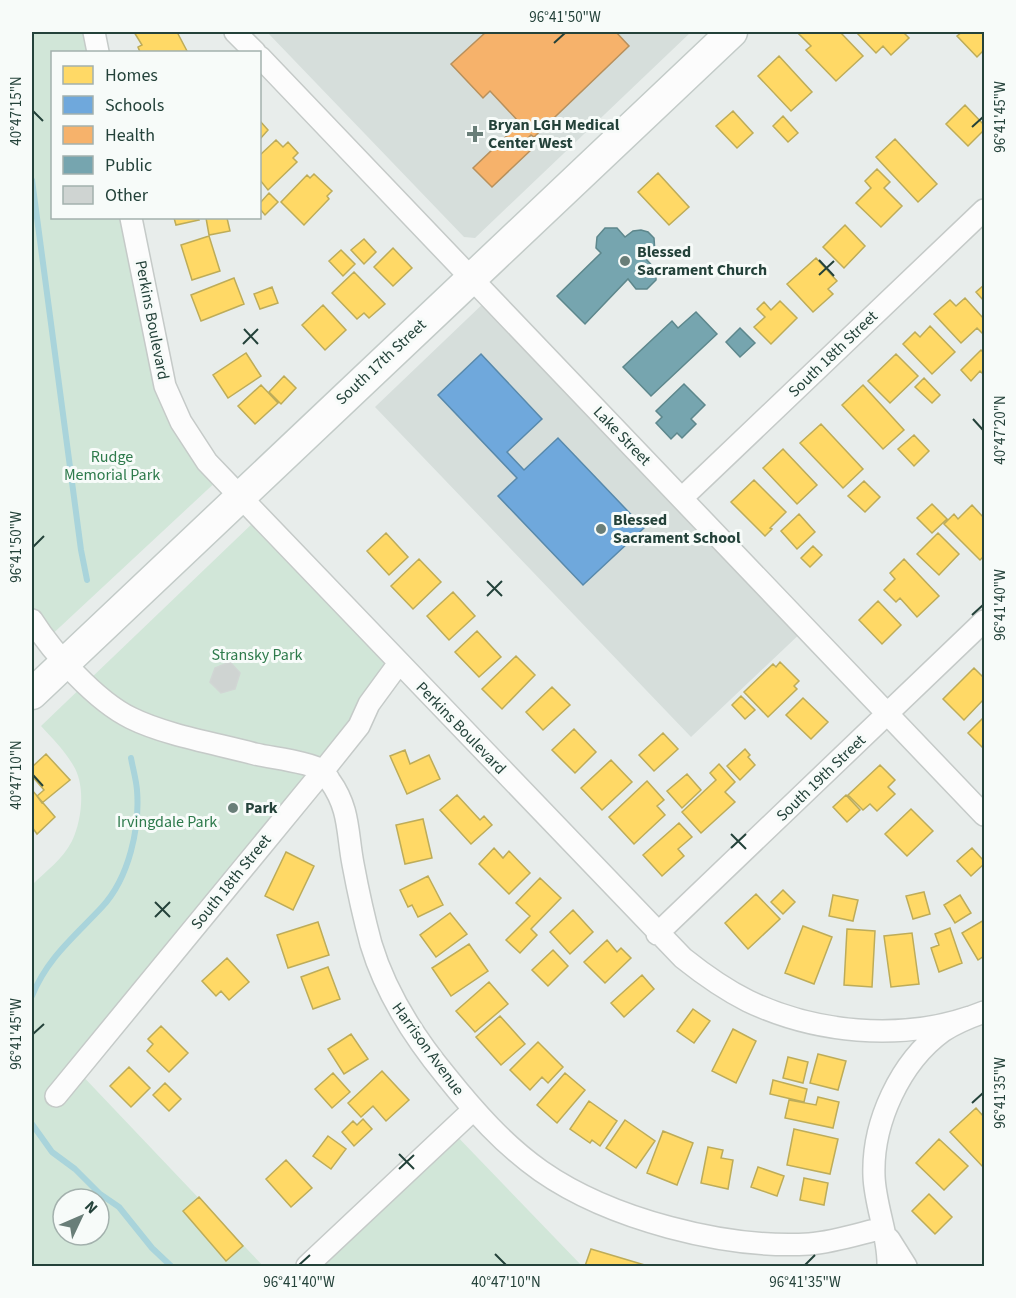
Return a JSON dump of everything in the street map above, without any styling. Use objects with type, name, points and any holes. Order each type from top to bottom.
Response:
[{"type":"main road","name":"South 17th Street","points":[[32,694],[732,32]]},
{"type":"street","points":[[94,32],[98,51]]},
{"type":"street","points":[[235,32],[254,51]]},
{"type":"street","name":"Lake Street","points":[[261,58],[984,814]]},
{"type":"street","name":"South 18th Street","points":[[682,498],[984,210]]},
{"type":"street","name":"Perkins Boulevard","points":[[131,219],[165,386],[181,422],[207,462],[682,958],[737,995],[781,1015],[821,1025],[857,1030],[893,1030],[928,1027],[977,1014]]},
{"type":"street","points":[[32,620],[41,635],[97,695],[115,710],[134,720],[197,739],[300,763],[323,771]]},
{"type":"street","name":"South 19th Street","points":[[657,934],[984,621]]},
{"type":"street","name":"South 18th Street","points":[[56,1096],[359,726],[369,704],[399,663]]},
{"type":"street","name":"Harrison Avenue","points":[[323,771],[340,794],[348,820],[352,862],[371,943],[381,975],[395,1005],[429,1055],[473,1110],[504,1141],[542,1172],[586,1197],[625,1214],[716,1238],[769,1244],[809,1244],[843,1240],[883,1228]]},
{"type":"street","points":[[888,1266],[874,1177],[880,1126],[889,1102],[904,1074],[923,1049],[944,1030],[977,1014]]},
{"type":"street","points":[[307,1266],[473,1110]]},
{"type":"street","points":[[883,1228],[906,1266]]},
{"type":"shaded area","name":"Bryan LGH Medical Center West","points":[[267,32],[691,32],[475,238],[464,237]]},
{"type":"shaded area","name":"Blessed Sacrament School","points":[[489,298],[806,628],[691,737],[375,407]]},
{"type":"green space","name":"Rudge Memorial Park","points":[[32,32],[94,32],[98,51],[51,51],[51,219],[131,219],[165,386],[221,477],[46,640],[32,620]]},
{"type":"green space","name":"Irvingdale Park","points":[[259,517],[399,663],[77,1070],[263,1266],[32,1266],[32,885],[68,848],[78,823],[81,803],[80,782],[73,765],[41,726]]},
{"type":"green space","points":[[451,1130],[582,1266],[307,1266]]},
{"type":"building: Homes","points":[[134,32],[177,32],[187,51],[140,51],[138,47],[142,45]]},
{"type":"building: Homes","points":[[802,32],[840,32],[863,56],[836,81],[806,50],[811,46],[799,34]]},
{"type":"building: Homes","points":[[856,32],[903,32],[909,38],[891,55],[883,46],[876,53]]},
{"type":"building: Homes","points":[[962,32],[984,32],[984,50],[977,57],[957,36]]},
{"type":"building: Homes","points":[[779,56],[812,92],[791,111],[758,76]]},
{"type":"building: Homes","points":[[965,105],[984,125],[984,130],[968,146],[946,124]]},
{"type":"building: Homes","points":[[733,111],[753,133],[737,148],[716,126]]},
{"type":"building: Homes","points":[[783,116],[798,133],[788,142],[773,126]]},
{"type":"building: Homes","points":[[261,122],[268,130],[261,138]]},
{"type":"building: Homes","points":[[895,139],[937,184],[918,202],[876,157]]},
{"type":"building: Homes","points":[[276,140],[283,147],[288,142],[298,153],[293,158],[297,162],[268,190],[261,181],[261,154]]},
{"type":"building: Homes","points":[[877,169],[890,182],[884,188],[902,206],[881,227],[856,203],[871,188],[865,181]]},
{"type":"building: Homes","points":[[658,173],[689,207],[669,225],[638,192]]},
{"type":"building: Homes","points":[[314,174],[332,191],[327,196],[329,199],[304,225],[281,202],[307,175],[310,178]]},
{"type":"building: Homes","points":[[269,193],[278,202],[265,215],[261,210],[261,202]]},
{"type":"building: Homes","points":[[174,219],[199,220],[176,225]]},
{"type":"building: Homes","points":[[206,219],[227,219],[230,231],[209,235]]},
{"type":"building: Homes","points":[[845,225],[865,246],[844,268],[823,247]]},
{"type":"building: Homes","points":[[209,236],[220,271],[192,280],[181,245]]},
{"type":"building: Homes","points":[[364,239],[376,252],[364,264],[351,250]]},
{"type":"building: Homes","points":[[393,248],[412,268],[393,286],[374,267]]},
{"type":"building: Homes","points":[[341,250],[355,264],[343,276],[329,261]]},
{"type":"building: Homes","points":[[816,258],[837,281],[828,289],[833,294],[813,312],[787,284]]},
{"type":"building: Homes","points":[[354,272],[385,304],[369,318],[364,313],[357,319],[332,293]]},
{"type":"building: Homes","points":[[234,278],[244,304],[201,321],[191,295]]},
{"type":"building: Homes","points":[[984,285],[984,301],[976,292]]},
{"type":"building: Homes","points":[[272,287],[278,303],[260,309],[254,294]]},
{"type":"building: Homes","points":[[965,298],[984,319],[984,332],[983,334],[977,328],[961,343],[934,314],[950,300],[956,306]]},
{"type":"building: Homes","points":[[780,301],[797,318],[771,344],[754,327],[765,317],[757,309],[764,302],[771,310]]},
{"type":"building: Homes","points":[[323,305],[346,330],[325,350],[302,325]]},
{"type":"building: Homes","points":[[930,326],[955,352],[932,374],[903,344],[915,332],[920,337]]},
{"type":"building: Homes","points":[[981,350],[984,353],[984,375],[980,371],[971,381],[961,370]]},
{"type":"building: Homes","points":[[246,353],[261,376],[228,398],[213,375]]},
{"type":"building: Homes","points":[[896,354],[918,376],[890,403],[868,381]]},
{"type":"building: Homes","points":[[284,376],[296,388],[281,404],[269,392]]},
{"type":"building: Homes","points":[[924,378],[940,395],[932,403],[915,387]]},
{"type":"building: Homes","points":[[261,385],[278,403],[255,424],[238,406]]},
{"type":"building: Homes","points":[[863,385],[904,430],[883,449],[842,405]]},
{"type":"building: Homes","points":[[821,424],[863,469],[843,488],[800,443]]},
{"type":"building: Homes","points":[[914,435],[929,451],[914,466],[898,449]]},
{"type":"building: Homes","points":[[783,449],[817,485],[797,504],[763,468]]},
{"type":"building: Homes","points":[[754,480],[786,512],[765,536],[731,502]]},
{"type":"building: Homes","points":[[864,481],[880,497],[865,512],[848,496]]},
{"type":"building: Homes","points":[[932,504],[947,519],[932,533],[917,518]]},
{"type":"building: Homes","points":[[972,505],[984,518],[984,556],[980,560],[944,524],[954,514],[958,519]]},
{"type":"building: Homes","points":[[799,514],[815,532],[797,549],[781,531]]},
{"type":"building: Homes","points":[[386,533],[408,557],[389,575],[367,551]]},
{"type":"building: Homes","points":[[938,533],[959,554],[939,575],[917,554]]},
{"type":"building: Homes","points":[[813,546],[822,555],[810,567],[801,558]]},
{"type":"building: Homes","points":[[419,559],[441,582],[413,609],[391,586]]},
{"type":"building: Homes","points":[[904,559],[939,596],[917,617],[900,598],[896,602],[884,590],[895,579],[890,573]]},
{"type":"building: Homes","points":[[453,592],[475,616],[449,640],[427,616]]},
{"type":"building: Homes","points":[[878,601],[901,625],[882,644],[859,620]]},
{"type":"building: Homes","points":[[477,631],[501,657],[479,677],[455,652]]},
{"type":"building: Homes","points":[[516,656],[535,675],[502,709],[482,689]]},
{"type":"building: Homes","points":[[780,662],[799,681],[794,686],[797,689],[768,717],[744,692],[773,664],[776,667]]},
{"type":"building: Homes","points":[[974,668],[984,678],[984,699],[964,720],[943,699]]},
{"type":"building: Homes","points":[[552,687],[570,705],[543,730],[526,712]]},
{"type":"building: Homes","points":[[741,696],[755,710],[745,719],[732,705]]},
{"type":"building: Homes","points":[[803,698],[828,722],[811,739],[786,715]]},
{"type":"building: Homes","points":[[984,717],[984,749],[968,733]]},
{"type":"building: Homes","points":[[574,729],[596,752],[575,773],[552,750]]},
{"type":"building: Homes","points":[[663,733],[678,749],[654,771],[639,755]]},
{"type":"building: Homes","points":[[745,749],[755,765],[740,780],[727,766]]},
{"type":"building: Homes","points":[[405,750],[410,764],[429,755],[440,779],[407,794],[390,756]]},
{"type":"building: Homes","points":[[46,754],[70,780],[42,803],[37,796],[44,790],[32,776],[32,767]]},
{"type":"building: Homes","points":[[611,760],[632,782],[602,810],[581,788]]},
{"type":"building: Homes","points":[[719,764],[735,782],[725,792],[735,802],[701,833],[682,812],[716,780],[710,773]]},
{"type":"building: Homes","points":[[880,765],[895,780],[888,787],[895,794],[877,811],[870,804],[863,810],[848,795]]},
{"type":"building: Homes","points":[[687,774],[701,790],[682,808],[667,791]]},
{"type":"building: Homes","points":[[647,781],[664,800],[657,806],[665,815],[634,844],[609,817]]},
{"type":"building: Homes","points":[[32,790],[55,817],[37,834],[32,827]]},
{"type":"building: Homes","points":[[457,795],[480,820],[484,816],[492,825],[471,844],[440,810]]},
{"type":"building: Homes","points":[[846,795],[860,810],[847,822],[833,807]]},
{"type":"building: Homes","points":[[911,809],[933,831],[907,856],[885,834]]},
{"type":"building: Homes","points":[[423,819],[432,858],[405,864],[396,825]]},
{"type":"building: Homes","points":[[679,823],[692,837],[678,849],[684,856],[662,876],[643,855]]},
{"type":"building: Homes","points":[[494,848],[503,858],[509,851],[530,873],[509,894],[479,864]]},
{"type":"building: Homes","points":[[972,848],[984,864],[971,876],[957,861]]},
{"type":"building: Homes","points":[[286,852],[314,866],[293,910],[265,896]]},
{"type":"building: Homes","points":[[428,876],[443,905],[418,917],[412,905],[408,907],[400,890]]},
{"type":"building: Homes","points":[[540,878],[561,898],[531,929],[537,935],[520,953],[506,940],[530,916],[516,903]]},
{"type":"building: Homes","points":[[783,890],[795,902],[783,914],[771,902]]},
{"type":"building: Homes","points":[[924,892],[930,914],[913,919],[906,896]]},
{"type":"building: Homes","points":[[756,894],[780,919],[748,949],[725,923]]},
{"type":"building: Homes","points":[[833,895],[858,900],[853,921],[829,916]]},
{"type":"building: Homes","points":[[960,895],[971,913],[955,923],[944,905]]},
{"type":"building: Homes","points":[[573,910],[593,932],[570,954],[550,932]]},
{"type":"building: Homes","points":[[450,913],[467,934],[436,957],[420,935]]},
{"type":"building: Homes","points":[[984,920],[984,956],[978,960],[962,933]]},
{"type":"building: Homes","points":[[318,922],[329,955],[288,968],[277,935]]},
{"type":"building: Homes","points":[[803,926],[832,937],[814,984],[785,973]]},
{"type":"building: Homes","points":[[950,928],[962,963],[939,972],[931,948],[939,945],[935,934]]},
{"type":"building: Homes","points":[[847,929],[875,931],[872,987],[844,985]]},
{"type":"building: Homes","points":[[912,933],[919,984],[891,987],[884,936]]},
{"type":"building: Homes","points":[[607,940],[617,952],[621,948],[631,958],[605,983],[584,962]]},
{"type":"building: Homes","points":[[469,944],[488,971],[451,996],[432,968]]},
{"type":"building: Homes","points":[[553,950],[568,966],[548,986],[532,970]]},
{"type":"building: Homes","points":[[227,958],[249,982],[229,1000],[221,991],[216,996],[202,981]]},
{"type":"building: Homes","points":[[328,967],[340,999],[313,1009],[301,977]]},
{"type":"building: Homes","points":[[642,975],[654,989],[624,1017],[611,1003]]},
{"type":"building: Homes","points":[[489,982],[508,1004],[475,1032],[456,1011]]},
{"type":"building: Homes","points":[[693,1009],[710,1021],[694,1043],[677,1031]]},
{"type":"building: Homes","points":[[500,1016],[525,1044],[501,1065],[476,1037]]},
{"type":"building: Homes","points":[[161,1026],[188,1053],[169,1072],[147,1051],[153,1044],[148,1039]]},
{"type":"building: Homes","points":[[733,1029],[756,1041],[736,1083],[712,1071]]},
{"type":"building: Homes","points":[[351,1034],[368,1059],[344,1074],[328,1049]]},
{"type":"building: Homes","points":[[538,1042],[563,1067],[548,1083],[542,1077],[530,1090],[510,1070]]},
{"type":"building: Homes","points":[[818,1054],[846,1061],[838,1090],[810,1083]]},
{"type":"building: Homes","points":[[788,1057],[808,1062],[803,1083],[783,1078]]},
{"type":"building: Homes","points":[[129,1067],[150,1088],[131,1107],[110,1086]]},
{"type":"building: Homes","points":[[382,1071],[409,1100],[386,1121],[373,1106],[361,1117],[348,1103]]},
{"type":"building: Homes","points":[[333,1073],[350,1092],[332,1108],[315,1089]]},
{"type":"building: Homes","points":[[565,1073],[585,1090],[557,1123],[537,1105]]},
{"type":"building: Homes","points":[[773,1080],[807,1089],[804,1102],[770,1094]]},
{"type":"building: Homes","points":[[165,1083],[181,1099],[169,1111],[153,1095]]},
{"type":"building: Homes","points":[[818,1097],[839,1102],[833,1128],[785,1118],[789,1100],[816,1105]]},
{"type":"building: Homes","points":[[589,1101],[617,1121],[600,1146],[592,1140],[590,1143],[570,1129]]},
{"type":"building: Homes","points":[[976,1108],[984,1117],[983,1167],[950,1132]]},
{"type":"building: Homes","points":[[363,1119],[372,1129],[354,1146],[342,1132],[353,1121],[357,1125]]},
{"type":"building: Homes","points":[[625,1120],[655,1141],[636,1168],[606,1148]]},
{"type":"building: Homes","points":[[794,1129],[838,1139],[830,1174],[787,1165]]},
{"type":"building: Homes","points":[[663,1131],[693,1143],[677,1185],[647,1173]]},
{"type":"building: Homes","points":[[328,1136],[346,1149],[331,1169],[313,1156]]},
{"type":"building: Homes","points":[[939,1139],[968,1166],[944,1190],[916,1163]]},
{"type":"building: Homes","points":[[708,1147],[723,1150],[721,1158],[733,1160],[728,1189],[701,1183]]},
{"type":"building: Homes","points":[[286,1160],[312,1188],[291,1207],[266,1179]]},
{"type":"building: Homes","points":[[758,1167],[784,1176],[777,1196],[751,1187]]},
{"type":"building: Homes","points":[[804,1178],[828,1183],[824,1205],[800,1200]]},
{"type":"building: Homes","points":[[929,1194],[952,1217],[935,1234],[912,1211]]},
{"type":"building: Homes","points":[[199,1197],[243,1246],[226,1261],[183,1211]]},
{"type":"building: Homes","points":[[591,1249],[648,1266],[585,1266]]},
{"type":"building: Schools","points":[[481,354],[542,419],[507,452],[524,470],[558,438],[644,528],[583,585],[498,496],[517,478],[438,395]]},
{"type":"building: Health","points":[[486,32],[616,32],[629,46],[534,137],[531,135],[525,141],[532,149],[492,187],[473,168],[519,122],[490,91],[483,98],[451,64]]},
{"type":"building: Public","points":[[605,228],[617,228],[625,237],[633,231],[641,230],[648,232],[654,238],[655,253],[647,260],[656,270],[656,280],[647,289],[636,289],[628,279],[585,324],[557,296],[601,253],[596,248],[597,237]]},
{"type":"building: Public","points":[[696,312],[717,334],[651,396],[623,367],[672,321],[678,328]]},
{"type":"building: Public","points":[[740,328],[755,343],[740,357],[726,342]]},
{"type":"building: Public","points":[[684,384],[705,405],[691,419],[696,424],[682,438],[677,433],[671,439],[656,423],[662,417],[656,411]]},
{"type":"building: Other","points":[[230,662],[240,673],[235,689],[221,693],[210,682],[215,668]]},
{"type":"waterway","points":[[32,180],[81,550],[87,580]]},
{"type":"waterway","points":[[32,996],[45,970],[102,907],[126,867],[137,820],[137,786],[131,758]]},
{"type":"waterway","points":[[32,1124],[52,1152],[75,1169],[100,1194],[119,1207],[152,1248],[171,1266]]},
{"type":"place","name":"Bryan LGH Medical Center West","points":[[475,134]]},
{"type":"place","name":"Blessed Sacrament Church","points":[[625,261]]},
{"type":"place","name":"Blessed Sacrament School","points":[[601,529]]},
{"type":"place","name":"Park","points":[[233,808]]},
{"type":"park label","name":"Stransky Park","points":[[257,655]]}]
